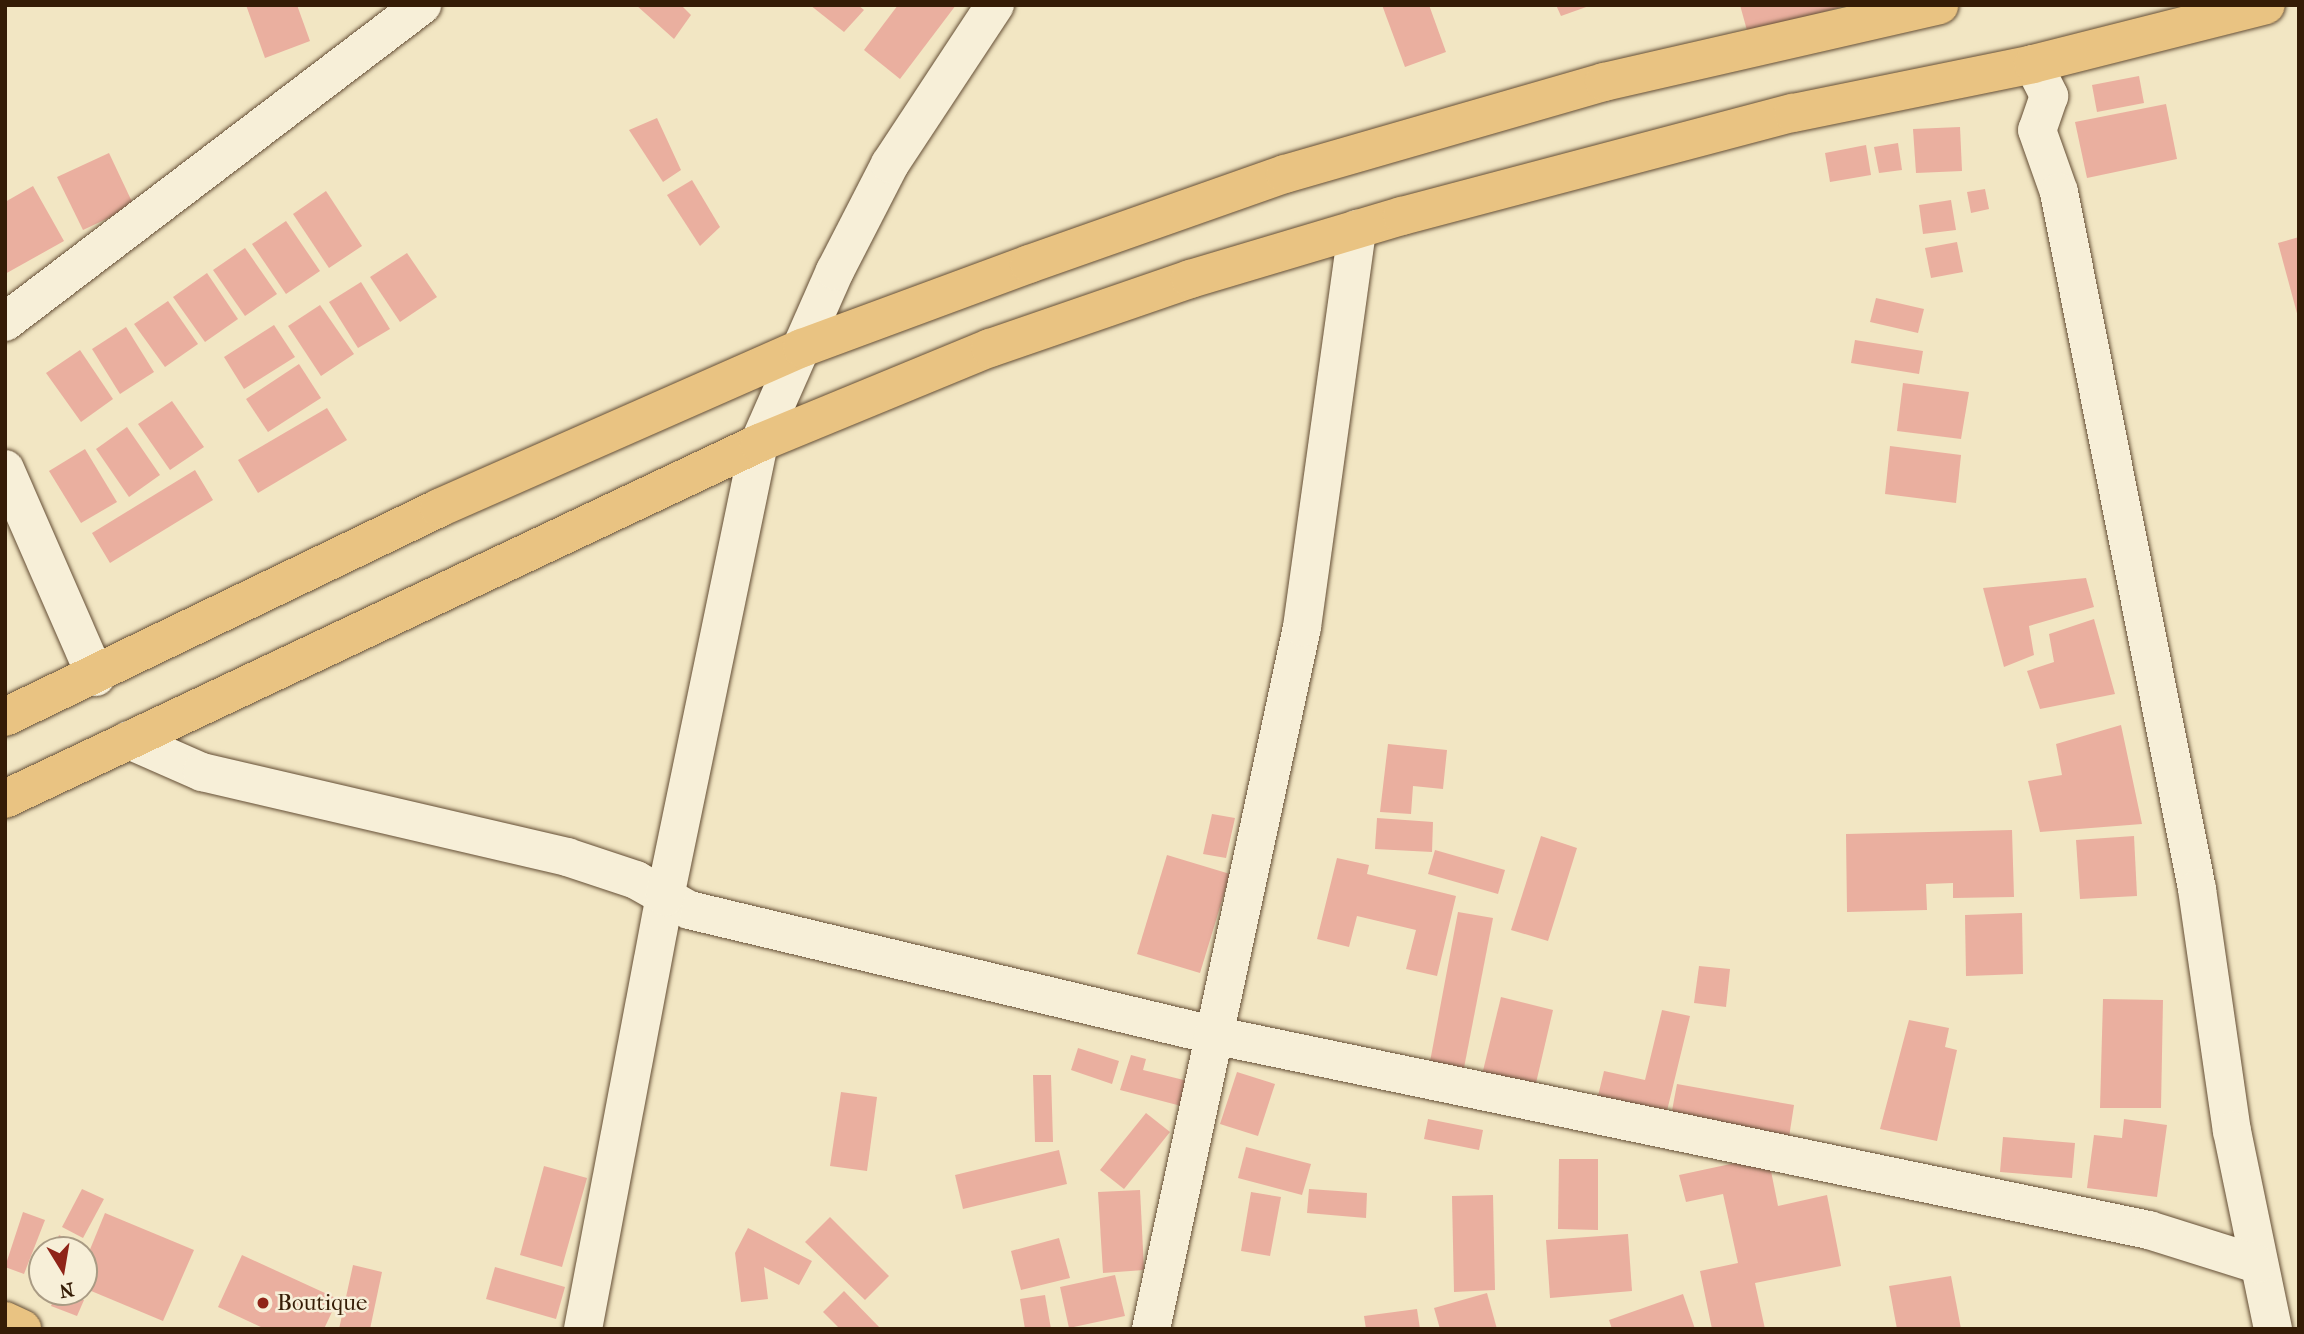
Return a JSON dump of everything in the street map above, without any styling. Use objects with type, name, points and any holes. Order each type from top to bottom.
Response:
[{"type":"main road","points":[[5,717],[96,677],[439,508],[802,348],[1285,174],[1604,82],[1938,5]]},
{"type":"main road","points":[[5,799],[759,443],[990,348],[1190,279],[1357,229],[1793,113],[2033,64],[2266,5]]},
{"type":"main road","points":[[5,1321],[22,1329]]},
{"type":"street","points":[[5,322],[422,5]]},
{"type":"street","points":[[583,1329],[665,897],[759,443],[890,164],[995,5]]},
{"type":"street","points":[[2033,64],[2049,96],[2037,130],[2059,192],[2197,889],[2232,1131],[2257,1264],[2273,1329]]},
{"type":"street","points":[[1151,1329],[1302,626],[1357,229]]},
{"type":"street","points":[[5,469],[96,677]]},
{"type":"street","points":[[129,740],[202,772],[568,857],[636,880],[689,910],[1213,1035],[2148,1230],[2257,1264]]},
{"type":"building","points":[[246,5],[297,5],[310,41],[265,58]]},
{"type":"building","points":[[636,5],[681,5],[691,15],[674,39]]},
{"type":"building","points":[[810,5],[858,5],[864,10],[844,32]]},
{"type":"building","points":[[898,5],[956,5],[900,79],[864,50]]},
{"type":"building","points":[[1382,5],[1429,5],[1446,52],[1405,67]]},
{"type":"building","points":[[1556,5],[1589,5],[1589,6],[1561,16]]},
{"type":"building","points":[[1740,5],[1844,5],[1844,6],[1748,34]]},
{"type":"building","points":[[2139,76],[2144,103],[2097,112],[2092,85]]},
{"type":"building","points":[[2166,104],[2177,159],[2087,178],[2075,122]]},
{"type":"building","points":[[657,118],[681,170],[663,182],[629,130]]},
{"type":"building","points":[[1960,127],[1962,171],[1916,173],[1913,129]]},
{"type":"building","points":[[1898,143],[1902,170],[1879,173],[1874,147]]},
{"type":"building","points":[[1866,145],[1871,175],[1830,182],[1825,153]]},
{"type":"building","points":[[109,153],[134,206],[83,230],[57,177]]},
{"type":"building","points":[[692,180],[720,227],[700,246],[667,195]]},
{"type":"building","points":[[33,186],[64,241],[5,274],[5,202]]},
{"type":"building","points":[[1985,189],[1989,209],[1971,213],[1967,192]]},
{"type":"building","points":[[326,191],[362,246],[329,268],[293,214]]},
{"type":"building","points":[[1951,200],[1956,230],[1923,234],[1919,205]]},
{"type":"building","points":[[286,221],[320,271],[286,294],[252,244]]},
{"type":"building","points":[[2299,237],[2299,317],[2298,317],[2278,243]]},
{"type":"building","points":[[1957,242],[1963,272],[1931,278],[1925,248]]},
{"type":"building","points":[[245,248],[277,294],[245,316],[213,270]]},
{"type":"building","points":[[407,253],[437,297],[400,322],[370,277]]},
{"type":"building","points":[[207,273],[238,319],[205,342],[173,297]]},
{"type":"building","points":[[361,282],[390,329],[358,348],[329,302]]},
{"type":"building","points":[[1876,298],[1924,309],[1918,333],[1870,322]]},
{"type":"building","points":[[168,301],[198,344],[165,367],[134,324]]},
{"type":"building","points":[[320,305],[354,354],[321,376],[288,326]]},
{"type":"building","points":[[274,325],[295,357],[244,389],[224,357]]},
{"type":"building","points":[[126,327],[154,372],[120,394],[92,349]]},
{"type":"building","points":[[1855,340],[1923,351],[1919,374],[1851,363]]},
{"type":"building","points":[[80,350],[113,399],[81,422],[46,373]]},
{"type":"building","points":[[299,364],[321,398],[268,432],[246,399]]},
{"type":"building","points":[[1903,383],[1969,392],[1961,439],[1897,431]]},
{"type":"building","points":[[172,401],[204,447],[170,470],[138,424]]},
{"type":"building","points":[[327,408],[347,440],[258,493],[238,460]]},
{"type":"building","points":[[127,427],[160,475],[129,497],[96,449]]},
{"type":"building","points":[[1890,446],[1961,455],[1956,503],[1885,494]]},
{"type":"building","points":[[85,449],[117,502],[81,523],[49,471]]},
{"type":"building","points":[[195,470],[213,500],[110,563],[92,533]]},
{"type":"building","points":[[2086,578],[2094,607],[2029,626],[2034,655],[2004,667],[1983,588]]},
{"type":"building","points":[[2094,619],[2115,694],[2040,709],[2027,671],[2054,662],[2049,634]]},
{"type":"building","points":[[2121,725],[2142,824],[2040,832],[2028,781],[2062,775],[2056,744]]},
{"type":"building","points":[[1388,744],[1447,750],[1443,789],[1413,786],[1411,814],[1380,812]]},
{"type":"building","points":[[1212,814],[1235,818],[1226,858],[1203,854]]},
{"type":"building","points":[[1377,818],[1433,822],[1432,852],[1375,849]]},
{"type":"building","points":[[2012,830],[2014,897],[1953,898],[1953,883],[1926,884],[1927,910],[1847,912],[1846,834]]},
{"type":"building","points":[[1541,836],[1577,848],[1548,941],[1511,930]]},
{"type":"building","points":[[2134,836],[2137,896],[2080,899],[2076,840]]},
{"type":"building","points":[[1435,850],[1505,870],[1498,894],[1428,874]]},
{"type":"building","points":[[1167,855],[1230,874],[1200,973],[1137,954]]},
{"type":"building","points":[[1337,858],[1369,865],[1367,874],[1456,896],[1437,976],[1406,969],[1416,930],[1357,916],[1349,947],[1317,939]]},
{"type":"building","points":[[1458,912],[1493,918],[1463,1073],[1429,1067]]},
{"type":"building","points":[[2022,913],[2023,974],[1966,976],[1965,915]]},
{"type":"building","points":[[1699,966],[1730,969],[1726,1007],[1694,1003]]},
{"type":"building","points":[[1501,997],[1553,1010],[1533,1096],[1480,1083]]},
{"type":"building","points":[[2103,999],[2163,1000],[2161,1108],[2100,1108]]},
{"type":"building","points":[[1662,1010],[1690,1016],[1666,1115],[1597,1100],[1604,1071],[1645,1080]]},
{"type":"building","points":[[1909,1020],[1949,1028],[1945,1047],[1957,1050],[1937,1141],[1880,1129]]},
{"type":"building","points":[[1078,1048],[1119,1061],[1112,1084],[1071,1070]]},
{"type":"building","points":[[1131,1055],[1146,1059],[1143,1070],[1192,1082],[1185,1107],[1120,1090]]},
{"type":"building","points":[[1237,1072],[1275,1084],[1258,1136],[1220,1124]]},
{"type":"building","points":[[1033,1075],[1051,1075],[1053,1142],[1035,1142]]},
{"type":"building","points":[[1677,1084],[1794,1105],[1789,1137],[1671,1116]]},
{"type":"building","points":[[841,1092],[877,1097],[867,1171],[830,1166]]},
{"type":"building","points":[[1146,1113],[1170,1132],[1124,1189],[1100,1170]]},
{"type":"building","points":[[1428,1119],[1483,1130],[1479,1150],[1424,1139]]},
{"type":"building","points":[[2124,1119],[2167,1125],[2157,1197],[2087,1188],[2094,1135],[2122,1138]]},
{"type":"building","points":[[2003,1137],[2075,1143],[2072,1178],[2000,1172]]},
{"type":"building","points":[[1246,1147],[1311,1164],[1302,1195],[1238,1178]]},
{"type":"building","points":[[1059,1150],[1067,1184],[963,1209],[955,1175]]},
{"type":"building","points":[[1768,1156],[1778,1206],[1827,1195],[1841,1266],[1755,1283],[1765,1329],[1712,1329],[1700,1271],[1738,1263],[1723,1194],[1686,1202],[1679,1175]]},
{"type":"building","points":[[1559,1159],[1598,1159],[1598,1230],[1558,1229]]},
{"type":"building","points":[[544,1166],[587,1178],[562,1267],[520,1255]]},
{"type":"building","points":[[82,1189],[104,1199],[84,1236],[62,1227]]},
{"type":"building","points":[[1309,1189],[1367,1193],[1366,1218],[1307,1213]]},
{"type":"building","points":[[1140,1190],[1144,1270],[1103,1273],[1098,1192]]},
{"type":"building","points":[[1251,1192],[1281,1197],[1270,1256],[1241,1251]]},
{"type":"building","points":[[1493,1195],[1495,1290],[1454,1292],[1452,1196]]},
{"type":"building","points":[[23,1212],[45,1220],[39,1236],[28,1236],[28,1264],[24,1274],[5,1267]]},
{"type":"building","points":[[105,1213],[194,1250],[163,1321],[98,1294],[98,1236],[96,1236]]},
{"type":"building","points":[[830,1217],[889,1276],[865,1300],[805,1242]]},
{"type":"building","points":[[748,1228],[812,1261],[799,1285],[764,1267],[768,1299],[741,1302],[735,1253]]},
{"type":"building","points":[[1628,1234],[1632,1291],[1550,1298],[1546,1240]]},
{"type":"building","points":[[1059,1238],[1070,1278],[1021,1290],[1011,1251]]},
{"type":"building","points":[[242,1255],[338,1299],[324,1329],[265,1329],[218,1307]]},
{"type":"building","points":[[353,1265],[382,1272],[370,1329],[339,1329]]},
{"type":"building","points":[[495,1267],[565,1287],[556,1319],[486,1299]]},
{"type":"building","points":[[1115,1275],[1125,1316],[1069,1328],[1060,1287]]},
{"type":"building","points":[[1951,1276],[1961,1329],[1897,1329],[1889,1286]]},
{"type":"building","points":[[844,1291],[881,1329],[840,1329],[823,1312]]},
{"type":"building","points":[[1487,1293],[1497,1329],[1440,1329],[1434,1308]]},
{"type":"building","points":[[1683,1294],[1695,1329],[1612,1329],[1609,1320]]},
{"type":"building","points":[[1045,1295],[1051,1329],[1025,1329],[1020,1299]]},
{"type":"building","points":[[51,1306],[81,1306],[77,1316]]},
{"type":"building","points":[[1417,1309],[1420,1329],[1366,1329],[1364,1316]]},
{"type":"place","name":"Boutique","points":[[263,1303]]}]
